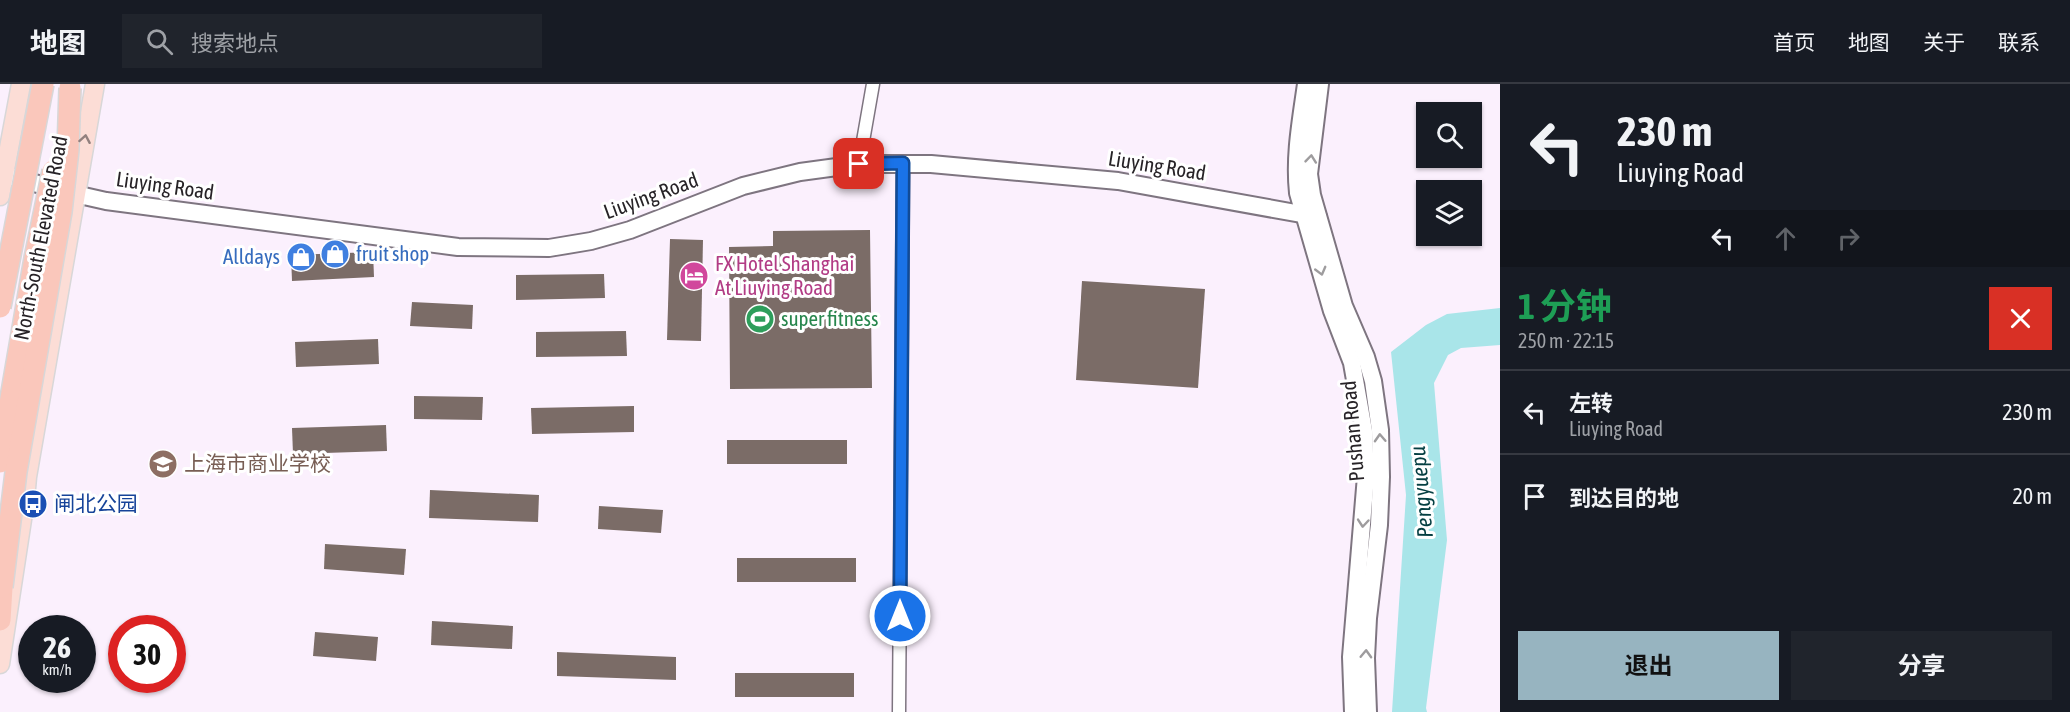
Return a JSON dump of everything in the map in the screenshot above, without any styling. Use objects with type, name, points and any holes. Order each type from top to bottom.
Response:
[{"type":"highway","name":"North-South Elevated Road","points":[[0,307],[43,84]]},
{"type":"highway","name":"North-South Elevated Road","points":[[0,462],[35,258],[73,85]]},
{"type":"highway","points":[[0,620],[16,472],[61,212],[73,85]]},
{"type":"main road","points":[[0,253],[7,175],[21,84]]},
{"type":"main road","points":[[0,196],[34,84]]},
{"type":"main road","points":[[0,664],[27,477],[95,84]]},
{"type":"main road","name":"Pushan Road","points":[[1306,84],[1297,145],[1298,192],[1325,236],[1344,306],[1366,357],[1373,381],[1380,430],[1382,477],[1366,658],[1368,712]]},
{"type":"main road","name":"Pushan Road","points":[[1320,84],[1310,174],[1312,237],[1332,311],[1352,363],[1364,431],[1366,476],[1351,657],[1353,712]]},
{"type":"main road","points":[[0,529],[73,85]]},
{"type":"main road","name":"Liuying Road","points":[[7,175],[106,201],[458,247],[549,248],[591,241],[630,230],[743,186],[828,167],[859,164],[955,165],[1118,181],[1311,216]]},
{"type":"street","points":[[859,164],[873,84]]},
{"type":"street","points":[[899,712],[903,163]]},
{"type":"water","name":"Pengyuepu","points":[[1500,308],[1500,345],[1461,348],[1448,355],[1434,383],[1447,540],[1427,712],[1392,712],[1406,495],[1391,352],[1426,325],[1447,314]]},
{"type":"building","points":[[870,230],[872,388],[730,389],[729,247],[773,246],[773,231]]},
{"type":"building","points":[[670,239],[703,240],[701,341],[667,340]]},
{"type":"building","points":[[373,252],[374,277],[292,281],[291,255]]},
{"type":"building","points":[[604,274],[605,298],[516,300],[516,275]]},
{"type":"building","points":[[1082,281],[1205,289],[1198,388],[1076,380]]},
{"type":"building","points":[[412,302],[473,305],[472,329],[410,326]]},
{"type":"building","points":[[626,331],[627,356],[536,357],[536,332]]},
{"type":"building","points":[[378,339],[379,364],[296,367],[295,342]]},
{"type":"building","points":[[414,396],[483,397],[482,420],[414,419]]},
{"type":"building","points":[[634,406],[634,432],[532,434],[531,408]]},
{"type":"building","points":[[386,425],[387,451],[293,454],[292,428]]},
{"type":"building","points":[[727,440],[847,440],[847,464],[727,464]]},
{"type":"building","points":[[430,490],[539,495],[538,522],[429,518]]},
{"type":"building","points":[[599,506],[663,510],[661,533],[598,529]]},
{"type":"building","points":[[325,544],[406,549],[404,575],[324,569]]},
{"type":"building","points":[[737,558],[856,558],[856,582],[737,582]]},
{"type":"building","points":[[432,621],[513,626],[512,649],[431,645]]},
{"type":"building","points":[[315,632],[378,637],[376,661],[313,656]]},
{"type":"building","points":[[557,652],[676,657],[676,680],[557,676]]},
{"type":"building","points":[[735,673],[854,673],[854,697],[735,697]]},
{"type":"place","name":"fruit shop","points":[[335,254]]},
{"type":"place","name":"Alldays","points":[[301,257]]},
{"type":"place","name":"FX Hotel Shanghai At Liuying Road","points":[[694,276]]},
{"type":"place","name":"super fitness","points":[[760,319]]},
{"type":"place","name":"上海市商业学校","points":[[163,464]]},
{"type":"place","name":"闸北公园","points":[[33,504]]},
{"type":"route","points":[[859,164],[903,163],[900,616]]}]
